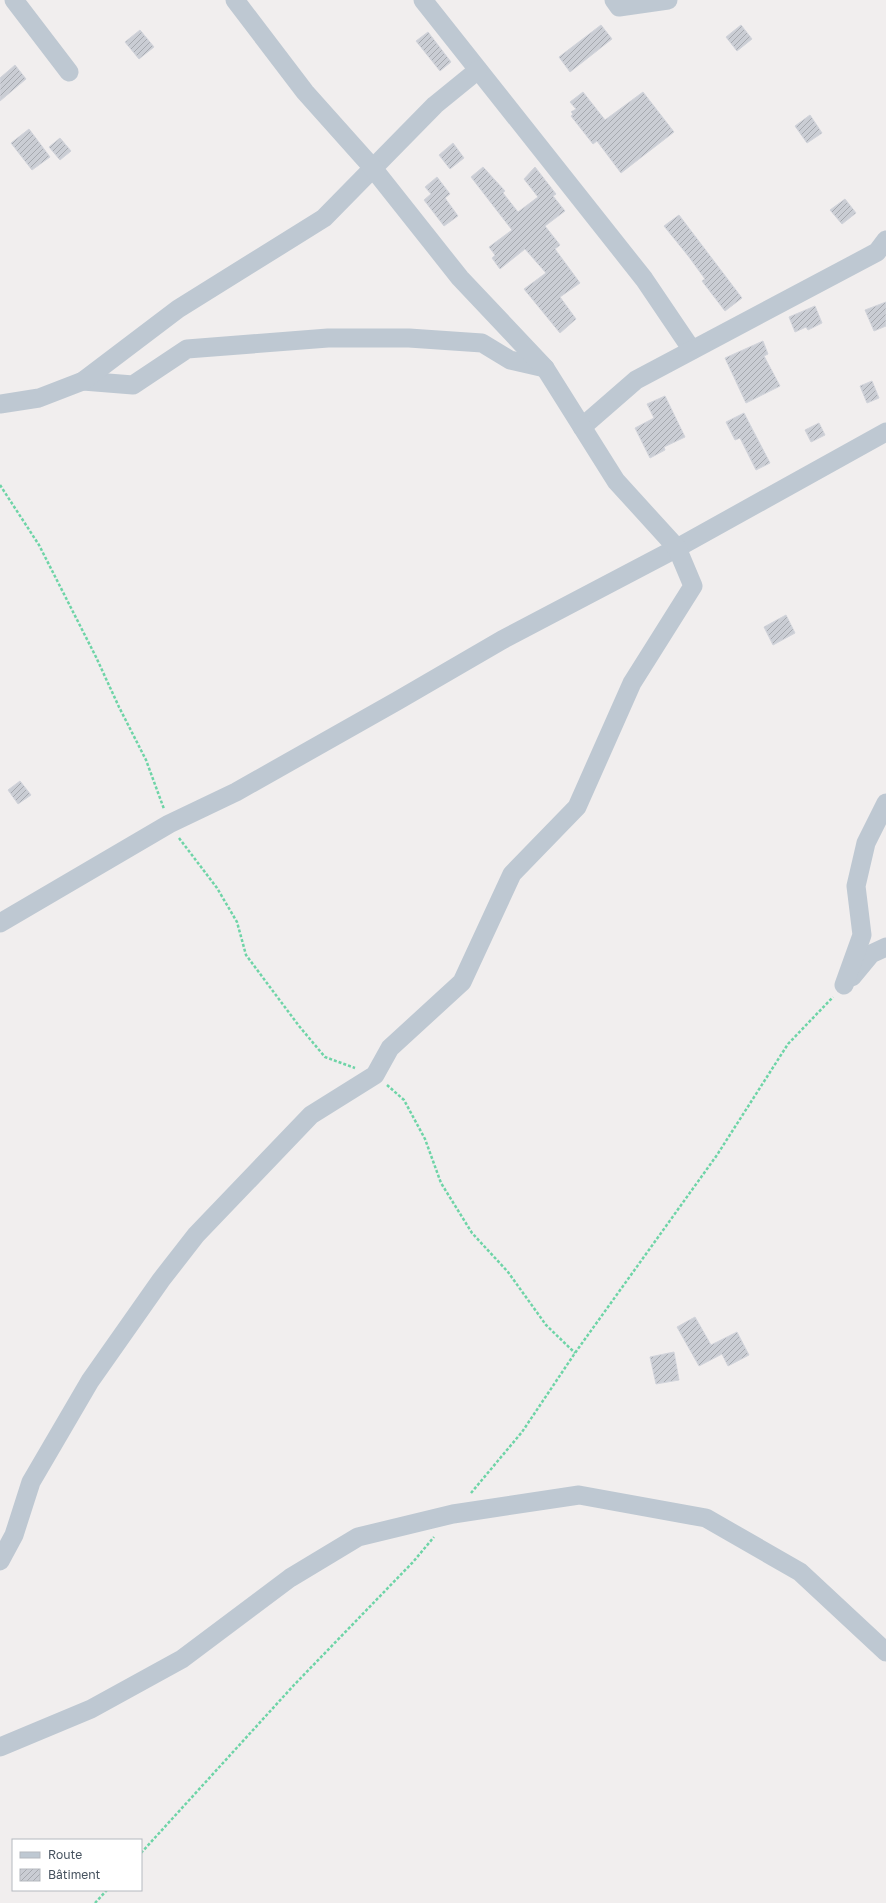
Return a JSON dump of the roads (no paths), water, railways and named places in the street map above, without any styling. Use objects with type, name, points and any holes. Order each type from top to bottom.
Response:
[{"type":"street","points":[[14,0],[69,72]]},
{"type":"street","points":[[0,1561],[14,1535],[31,1482],[90,1381],[161,1280],[196,1235],[311,1115],[375,1075],[390,1048],[462,982],[512,874],[577,807],[632,683],[693,586],[677,548],[616,481],[545,368],[460,278],[372,167],[305,92],[235,0]]},
{"type":"street","points":[[424,0],[644,279],[692,350]]},
{"type":"street","points":[[614,0],[619,7],[668,0]]},
{"type":"street","points":[[0,404],[38,398],[83,381],[178,309],[324,218],[372,167],[435,105],[478,70]]},
{"type":"street","points":[[582,427],[636,380],[877,252],[886,240]]},
{"type":"street","points":[[83,381],[133,385],[187,349],[328,338],[409,338],[482,343],[510,360],[545,368]]},
{"type":"street","points":[[0,924],[169,824],[236,792],[502,640],[677,548],[886,432]]},
{"type":"street","points":[[886,803],[866,843],[856,886],[862,935],[844,985],[871,954],[886,946]]},
{"type":"street","points":[[0,1748],[91,1708],[182,1659],[290,1578],[358,1537],[453,1514],[579,1496],[706,1518],[800,1572],[886,1652]]}]
